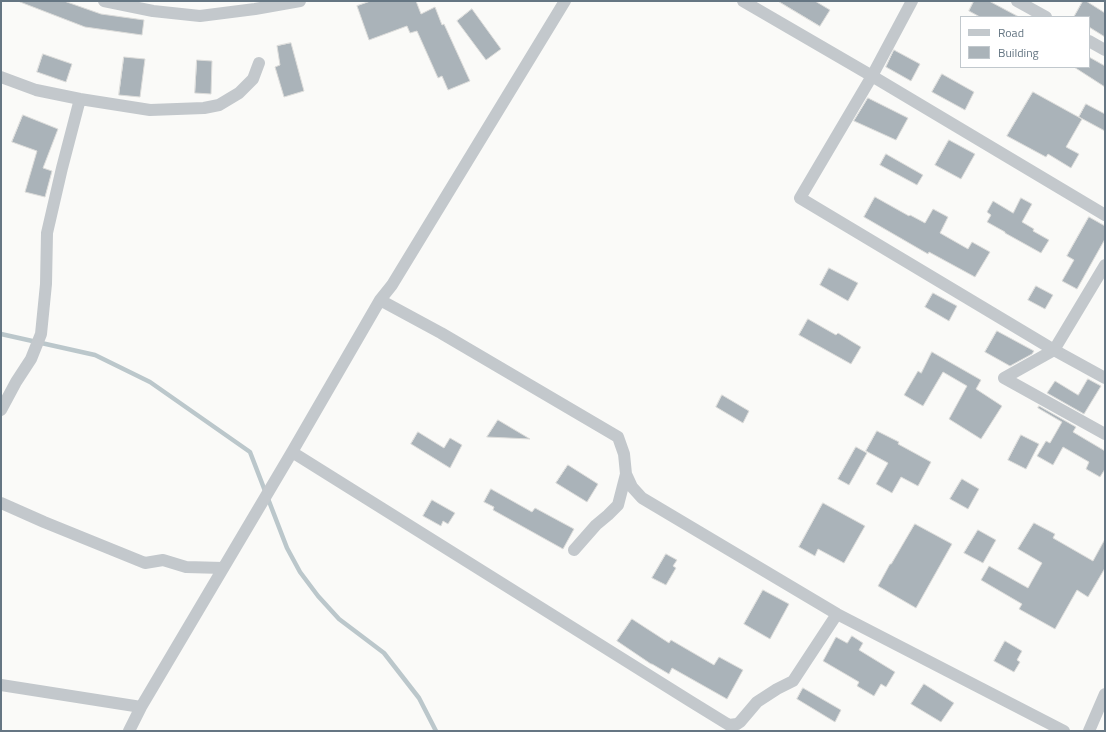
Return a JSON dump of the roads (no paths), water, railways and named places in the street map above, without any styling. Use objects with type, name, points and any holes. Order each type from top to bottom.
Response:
[{"type":"street","points":[[104,1],[153,11],[200,16],[254,5],[300,1]]},
{"type":"street","points":[[129,731],[141,707],[380,300],[392,285],[565,1]]},
{"type":"street","points":[[743,1],[1105,215]]},
{"type":"street","points":[[912,1],[872,76],[800,198],[1054,350],[1105,378]]},
{"type":"street","points":[[1017,1],[1044,16]]},
{"type":"street","points":[[1090,42],[1105,50]]},
{"type":"street","points":[[1,77],[36,90],[80,99],[150,110],[204,108],[219,105],[239,93],[252,79],[259,63]]},
{"type":"street","points":[[1,410],[16,382],[31,359],[41,334],[46,284],[47,233],[80,99]]},
{"type":"street","points":[[1105,264],[1054,350],[1004,378],[1105,434]]},
{"type":"street","points":[[380,300],[441,333],[618,437],[624,454],[626,474],[632,487],[642,498],[837,614],[1064,731]]},
{"type":"street","points":[[292,452],[729,725],[740,722],[757,702],[793,681],[837,614]]},
{"type":"street","points":[[574,550],[596,524],[618,505],[626,474]]},
{"type":"street","points":[[1,503],[145,563],[163,560],[186,567],[223,568]]},
{"type":"street","points":[[1,685],[141,707]]},
{"type":"street","points":[[1089,731],[1105,694]]},
{"type":"waterway","points":[[1,334],[95,355],[150,382],[250,452],[287,548],[300,572],[318,596],[339,619],[384,653],[419,698],[436,731]]}]
